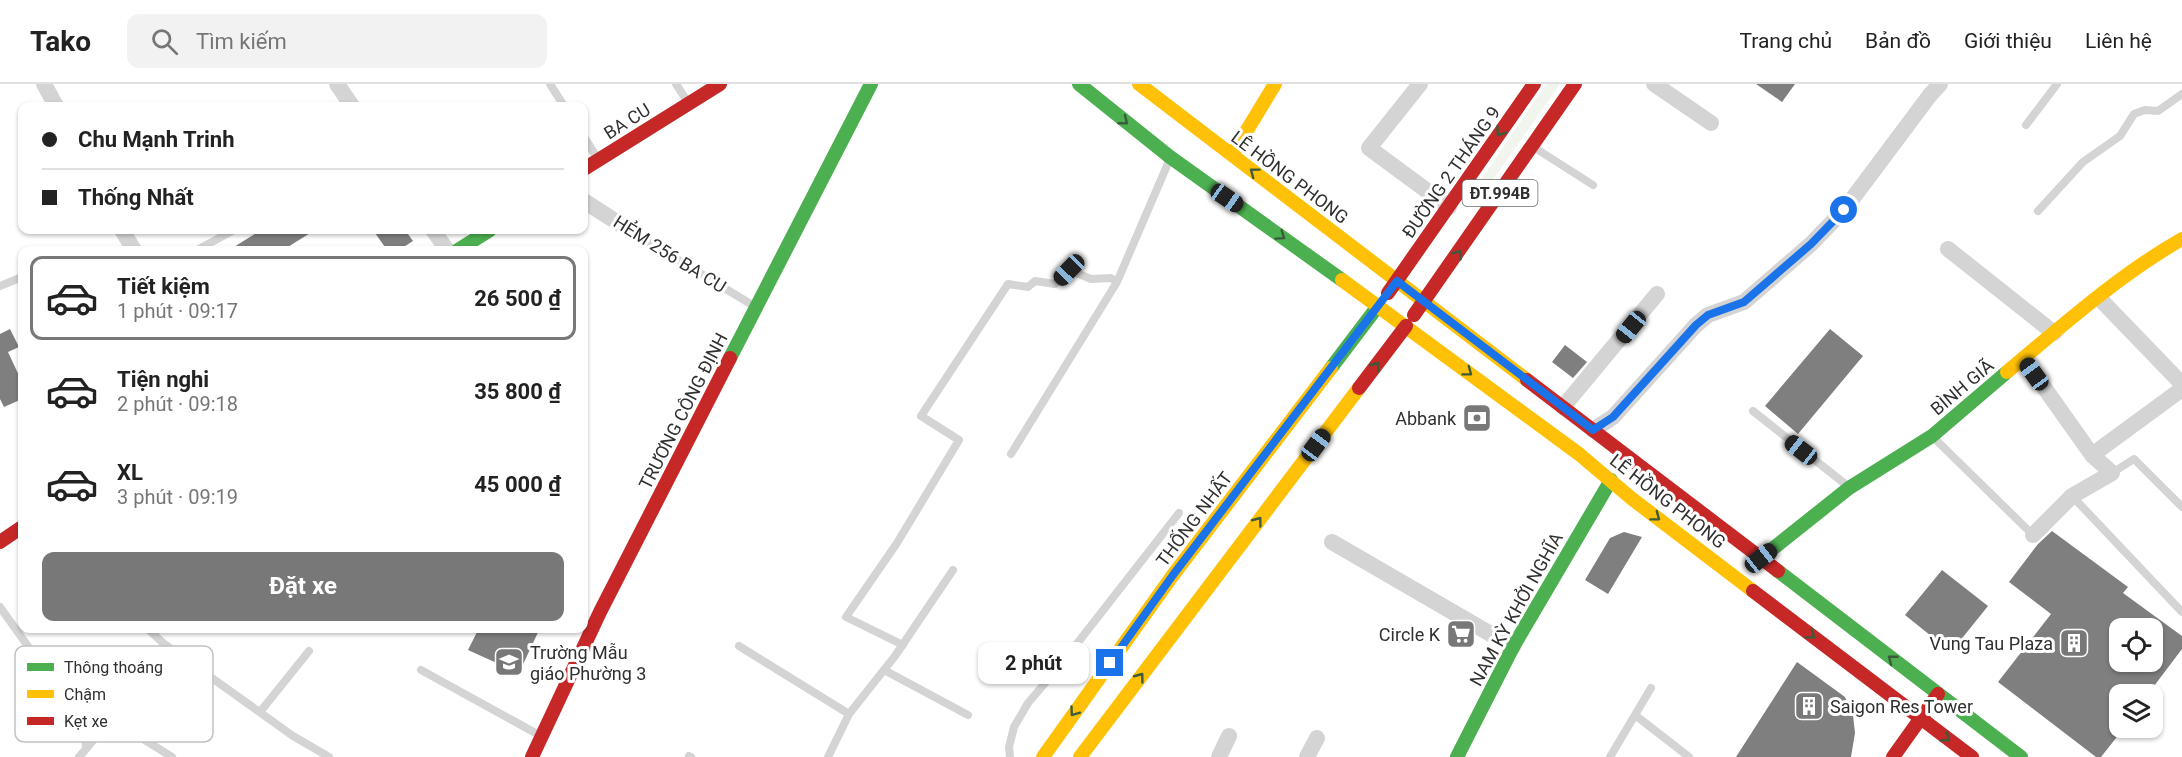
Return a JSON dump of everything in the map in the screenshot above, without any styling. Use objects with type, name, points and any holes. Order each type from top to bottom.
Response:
[{"type":"main road","name":"BA CU","points":[[588,166],[720,84]]},
{"type":"main road","name":"TRƯƠNG CÔNG ĐỊNH","points":[[532,757],[600,612],[871,84]]},
{"type":"main road","name":"LÊ HỒNG PHONG","points":[[1079,84],[1170,158],[1406,326],[1579,454],[1618,467],[1761,558],[2021,757]]},
{"type":"main road","name":"LÊ HỒNG PHONG","points":[[1139,84],[1593,430],[1618,467],[1631,498],[1972,757]]},
{"type":"main road","points":[[1232,155],[1275,84]]},
{"type":"main road","name":"ĐƯỜNG 2 THÁNG 9","points":[[1378,306],[1534,84]]},
{"type":"main road","name":"ĐT.994B","points":[[1423,301],[1575,84]]},
{"type":"main road","points":[[464,246],[484,234]]},
{"type":"main road","name":"BÌNH GIÃ","points":[[1761,558],[1850,488],[1932,436],[2054,333],[2161,251],[2182,239]]},
{"type":"main road","name":"THỐNG NHẤT","points":[[1043,757],[1406,326],[1423,301]]},
{"type":"main road","name":"THỐNG NHẤT","points":[[1080,757],[1188,584],[1378,306]]},
{"type":"main road","points":[[1579,454],[1593,430]]},
{"type":"main road","name":"NAM KỲ KHỞI NGHĨA","points":[[1457,757],[1513,647],[1618,467]]},
{"type":"main road","points":[[0,542],[18,530]]},
{"type":"main road","points":[[1893,757],[1938,694]]},
{"type":"street","points":[[44,84],[54,102]]},
{"type":"street","points":[[337,84],[349,102]]},
{"type":"street","points":[[1420,84],[1369,148],[1449,207]]},
{"type":"street","points":[[1654,84],[1711,123]]},
{"type":"street","points":[[1593,430],[1613,417],[1696,325],[1708,315],[1744,302],[1811,244],[1844,210],[1940,84]]},
{"type":"street","name":"HẺM 256 BA CU","points":[[588,204],[637,235]]},
{"type":"street","points":[[1948,249],[2054,333]]},
{"type":"street","points":[[1563,407],[1657,294]]},
{"type":"street","points":[[2092,455],[2182,386],[2099,298]]},
{"type":"street","points":[[2024,360],[2092,455],[2112,473],[2072,496],[2033,535]]},
{"type":"street","points":[[1332,542],[1513,647]]},
{"type":"street","points":[[1218,757],[1229,736]]},
{"type":"street","points":[[1307,757],[1317,738]]},
{"type":"lane","points":[[550,84],[561,102]]},
{"type":"lane","points":[[676,84],[689,104]]},
{"type":"lane","points":[[2026,125],[2057,84]]},
{"type":"lane","points":[[2038,211],[2083,162],[2120,136],[2134,114],[2145,110],[2158,111],[2181,97]]},
{"type":"lane","points":[[588,144],[598,160]]},
{"type":"lane","points":[[1533,146],[1593,185]]},
{"type":"lane","points":[[1011,454],[1117,282],[1170,158]]},
{"type":"lane","points":[[204,246],[227,234]]},
{"type":"lane","name":"HẺM 256 BA CU","points":[[637,235],[756,307]]},
{"type":"lane","points":[[903,645],[846,617],[897,543],[959,440],[921,416],[1008,285],[1028,286],[1035,281],[1055,285],[1069,270],[1090,279],[1111,278],[1117,282]]},
{"type":"lane","points":[[0,286],[18,279]]},
{"type":"lane","points":[[1753,411],[1850,488]]},
{"type":"lane","points":[[1932,436],[2033,535]]},
{"type":"lane","points":[[2112,473],[2134,459],[2182,507]]},
{"type":"lane","points":[[2072,496],[2182,612]]},
{"type":"lane","points":[[1010,757],[1009,747],[1014,727],[1028,703],[1179,513]]},
{"type":"lane","points":[[828,757],[849,714],[903,645],[953,570]]},
{"type":"lane","points":[[0,606],[18,631]]},
{"type":"lane","points":[[19,633],[28,646]]},
{"type":"lane","points":[[152,633],[167,646]]},
{"type":"lane","points":[[739,646],[849,714]]},
{"type":"lane","points":[[260,712],[309,651]]},
{"type":"lane","points":[[422,670],[541,736]]},
{"type":"lane","points":[[884,670],[968,715]]},
{"type":"lane","points":[[213,679],[293,736],[329,757]]},
{"type":"lane","points":[[1610,757],[1651,688]]},
{"type":"lane","points":[[1635,715],[1689,757]]},
{"type":"lane","points":[[86,742],[86,749]]},
{"type":"lane","points":[[79,757],[92,742]]},
{"type":"lane","points":[[148,742],[172,757]]},
{"type":"shaded area","points":[[1546,84],[1560,84],[1474,207],[1466,202]]},
{"type":"building","points":[[1756,84],[1795,84],[1782,102]]},
{"type":"building","points":[[255,234],[309,234],[289,246],[235,246]]},
{"type":"building","points":[[376,234],[408,234],[413,241],[405,246],[384,246]]},
{"type":"building","points":[[10,329],[18,345],[18,347],[8,352],[18,373],[18,401],[4,407],[0,399],[0,334]]},
{"type":"building","points":[[1830,329],[1863,356],[1798,434],[1765,406]]},
{"type":"building","points":[[1565,345],[1587,362],[1573,378],[1552,362]]},
{"type":"building","name":"Vung Tau Plaza","points":[[2052,531],[2128,587],[2123,593],[2157,618],[2109,618],[2109,672],[2163,672],[2163,622],[2182,636],[2182,649],[2156,684],[2109,684],[2109,738],[2116,738],[2101,757],[2096,757],[1998,682],[2051,614],[2009,582],[2038,544]]},
{"type":"building","points":[[1624,532],[1642,537],[1608,594],[1585,580],[1610,538]]},
{"type":"building","points":[[1942,570],[1988,606],[1951,652],[1905,615]]},
{"type":"building","name":"Trường Mẫu giáo Phường 3","points":[[476,633],[538,633],[519,673],[468,650]]},
{"type":"building","name":"Saigon Res Tower","points":[[1797,662],[1845,697],[1853,715],[1855,733],[1851,757],[1736,757]]},
{"type":"traffic: fast","points":[[730,358],[871,84]]},
{"type":"traffic: fast","points":[[1079,84],[1170,157],[1342,280]]},
{"type":"traffic: fast","points":[[464,246],[484,234]]},
{"type":"traffic: fast","points":[[1331,368],[1378,306]]},
{"type":"traffic: fast","points":[[1761,558],[1849,488],[1932,436],[2007,372]]},
{"type":"traffic: fast","points":[[1457,757],[1513,647],[1611,480]]},
{"type":"traffic: fast","points":[[1778,571],[2021,757]]},
{"type":"traffic: slow","points":[[1139,84],[1527,380]]},
{"type":"traffic: slow","points":[[1232,155],[1275,84]]},
{"type":"traffic: slow","points":[[2007,372],[2136,268],[2182,239]]},
{"type":"traffic: slow","points":[[1342,280],[1579,454],[1631,498],[1753,591]]},
{"type":"traffic: slow","points":[[1043,757],[1173,575],[1331,368]]},
{"type":"traffic: slow","points":[[1080,757],[1359,388]]},
{"type":"traffic: jam","points":[[588,166],[720,84]]},
{"type":"traffic: jam","points":[[1388,293],[1534,84]]},
{"type":"traffic: jam","points":[[1414,315],[1575,84]]},
{"type":"traffic: jam","points":[[1359,388],[1406,326]]},
{"type":"traffic: jam","points":[[532,757],[600,612],[730,358]]},
{"type":"traffic: jam","points":[[1527,380],[1778,571]]},
{"type":"traffic: jam","points":[[0,542],[18,530]]},
{"type":"traffic: jam","points":[[1753,591],[1972,757]]},
{"type":"traffic: jam","points":[[1893,757],[1938,694]]},
{"type":"place","name":"Abbank","points":[[1477,418]]},
{"type":"place","name":"Circle K","points":[[1461,634]]},
{"type":"place","name":"Vung Tau Plaza","points":[[2074,643]]},
{"type":"place","name":"Trường Mẫu giáo Phường 3","points":[[509,662]]},
{"type":"place","name":"Saigon Res Tower","points":[[1809,706]]},
{"type":"route","points":[[1110,663],[1173,575],[1397,281],[1593,430],[1613,417],[1696,325],[1708,315],[1744,302],[1811,244],[1844,210]]}]
